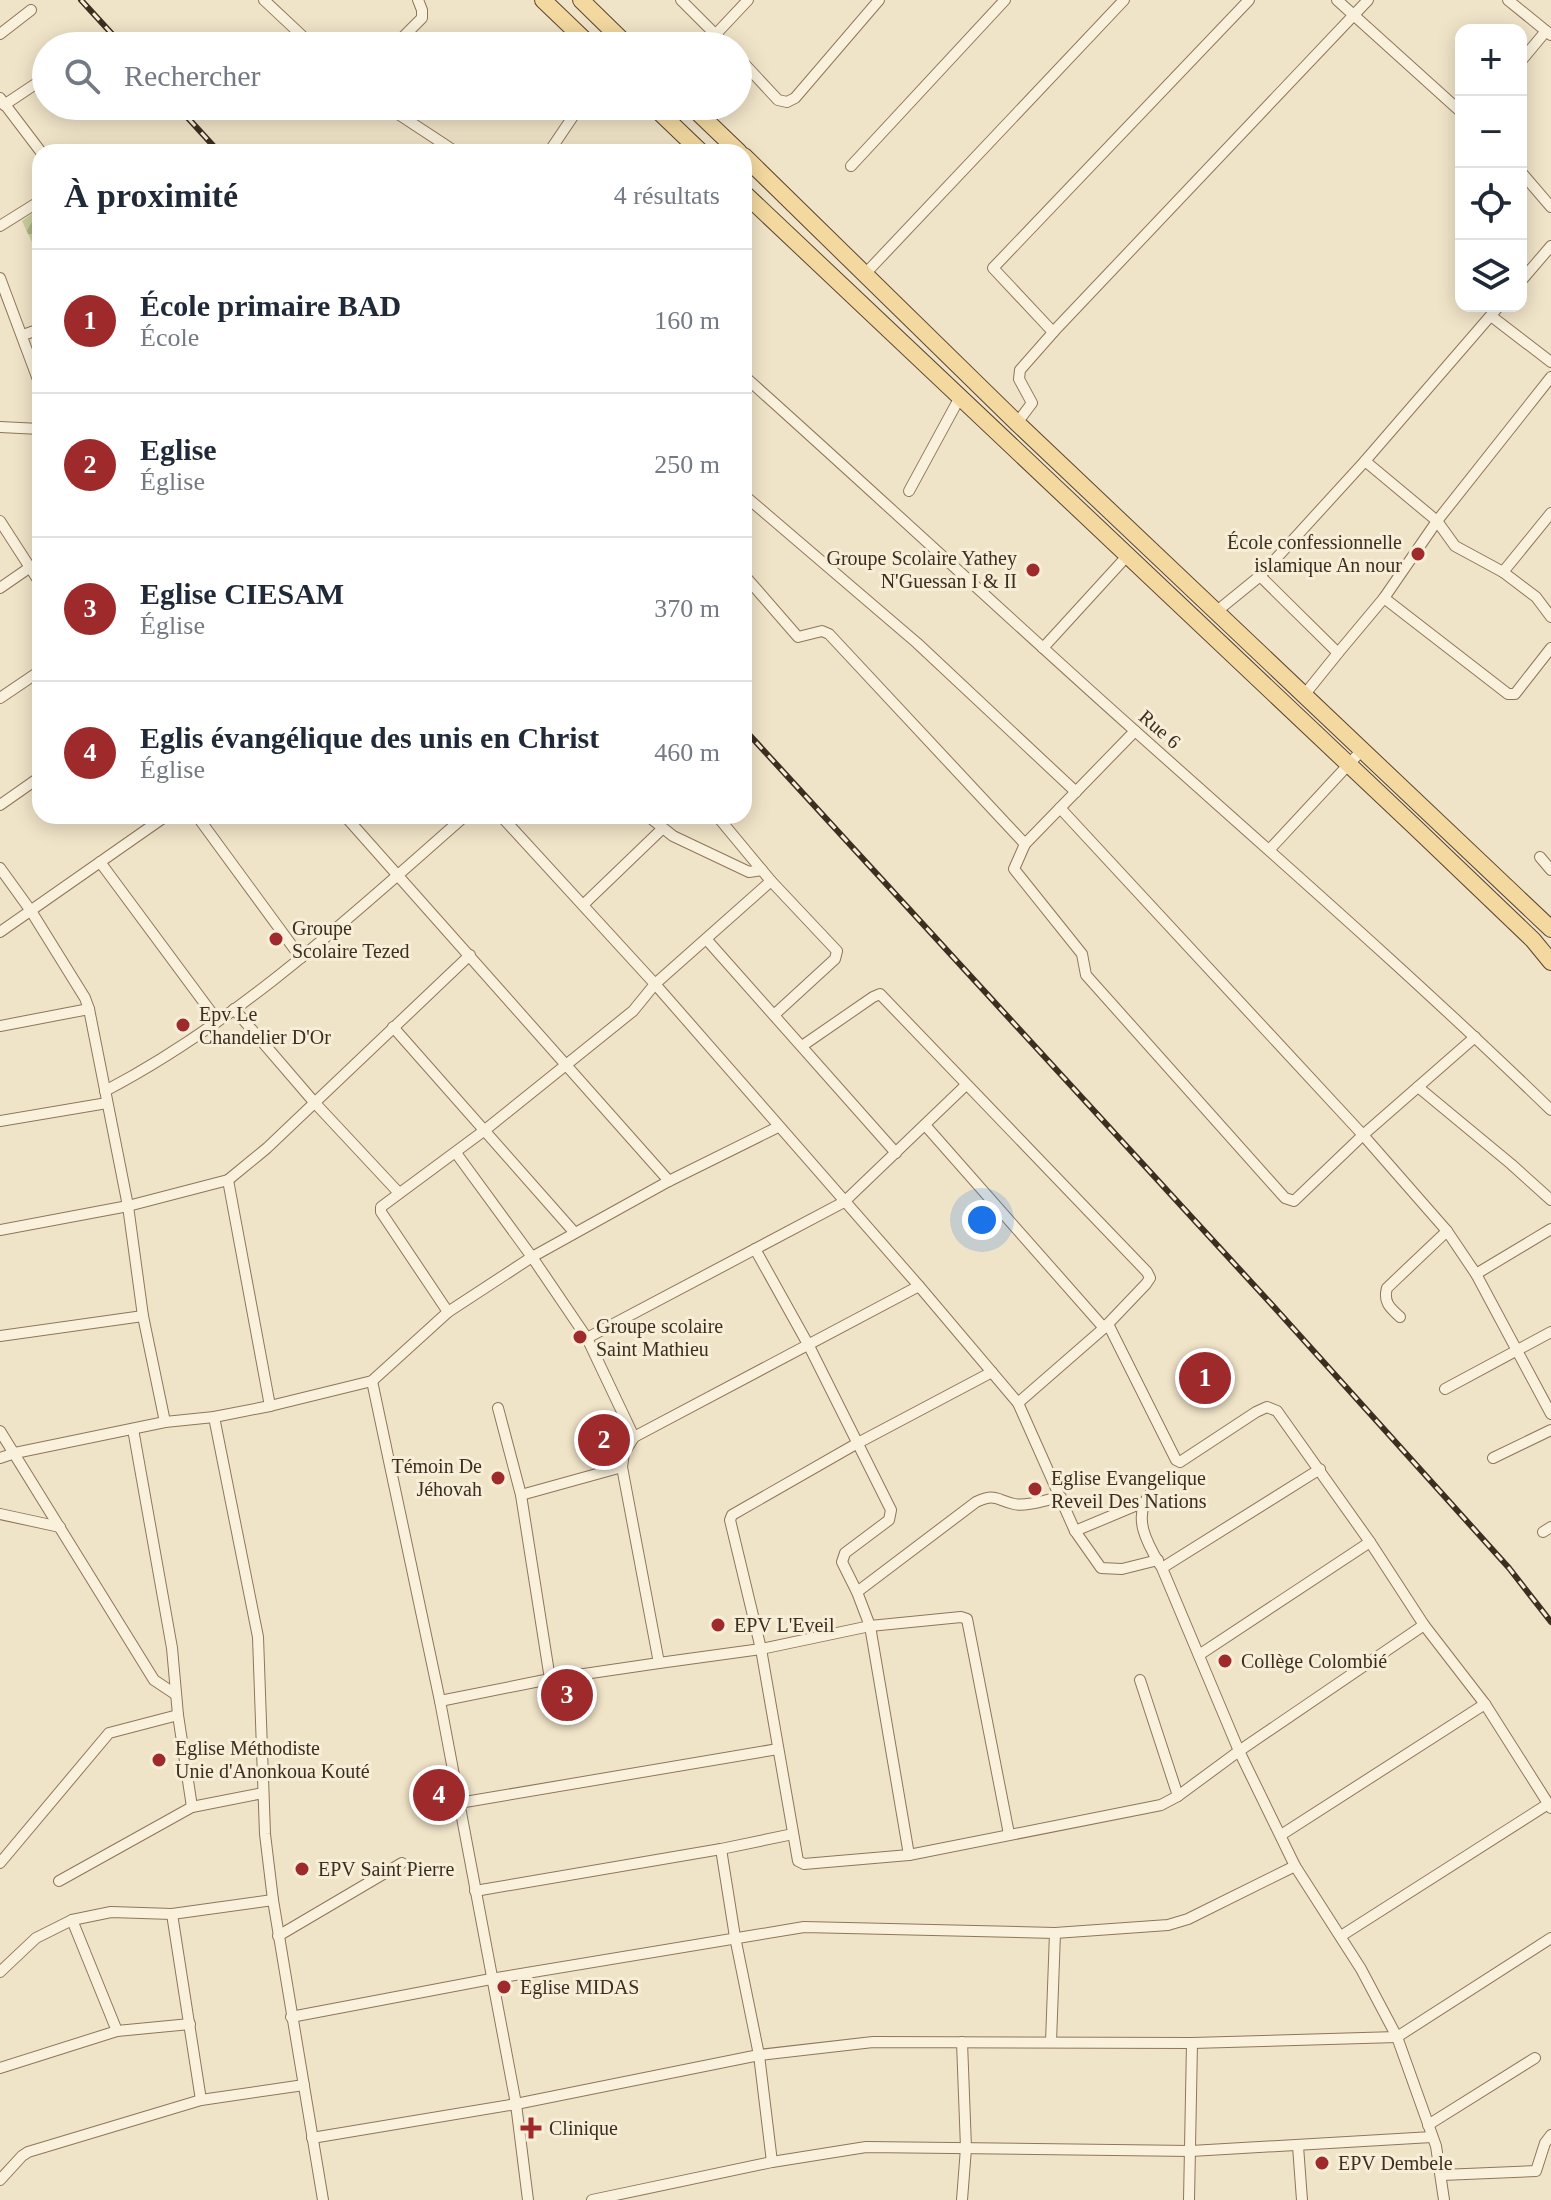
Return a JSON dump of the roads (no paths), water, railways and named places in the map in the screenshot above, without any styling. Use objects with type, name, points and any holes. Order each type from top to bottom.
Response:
[{"type":"main road","points":[[543,0],[576,32]]},
{"type":"main road","points":[[581,0],[614,32]]},
{"type":"main road","points":[[668,120],[693,144]]},
{"type":"main road","points":[[706,120],[731,144]]},
{"type":"main road","points":[[752,164],[1017,423],[1551,929]]},
{"type":"main road","points":[[752,201],[1349,764],[1533,940],[1551,962]]},
{"type":"street","points":[[264,0],[298,32]]},
{"type":"street","points":[[408,32],[422,18],[418,0]]},
{"type":"street","points":[[681,0],[714,32]]},
{"type":"street","points":[[718,32],[748,0]]},
{"type":"street","points":[[752,72],[778,100],[787,102],[795,98],[879,0]]},
{"type":"street","points":[[851,166],[1005,0]]},
{"type":"street","points":[[865,274],[1124,0]]},
{"type":"street","points":[[1053,332],[993,268],[1249,0]]},
{"type":"street","points":[[1337,0],[1455,107]]},
{"type":"street","points":[[1017,423],[1032,403],[1018,375],[1053,332],[1368,0]]},
{"type":"street","points":[[1508,0],[1546,31]]},
{"type":"street","points":[[0,34],[31,10]]},
{"type":"street","points":[[1527,54],[1546,31],[1551,16]]},
{"type":"street","points":[[32,85],[2,102],[35,144]]},
{"type":"street","points":[[407,120],[444,144]]},
{"type":"street","points":[[554,144],[571,120]]},
{"type":"street","points":[[1527,179],[1551,207]]},
{"type":"street","points":[[0,226],[32,206]]},
{"type":"street","points":[[1527,274],[1551,246]]},
{"type":"street","points":[[0,278],[32,361]]},
{"type":"street","points":[[1217,611],[1260,576],[1494,312]]},
{"type":"street","points":[[1491,316],[1551,362]]},
{"type":"street","points":[[23,335],[32,332]]},
{"type":"street","points":[[1305,694],[1384,598],[1437,521],[1551,377]]},
{"type":"street","name":"Rue 6","points":[[752,383],[1135,731],[1270,849],[1551,1110]]},
{"type":"street","points":[[909,491],[960,397]]},
{"type":"street","points":[[0,427],[32,429]]},
{"type":"street","points":[[1365,461],[1437,521],[1455,546],[1503,572],[1536,597],[1551,617]]},
{"type":"street","points":[[752,502],[917,643],[1076,792]]},
{"type":"street","points":[[1503,572],[1551,513]]},
{"type":"street","points":[[0,521],[32,572]]},
{"type":"street","points":[[1043,648],[1128,555]]},
{"type":"street","points":[[0,588],[29,568]]},
{"type":"street","points":[[1260,576],[1338,653]]},
{"type":"street","points":[[752,584],[798,637],[822,631],[829,634],[1025,844]]},
{"type":"street","points":[[1384,598],[1508,694],[1515,694],[1551,648]]},
{"type":"street","points":[[0,698],[32,676]]},
{"type":"street","points":[[1135,731],[1025,844],[1014,869],[1082,954],[1086,975],[1285,1198],[1294,1201],[1363,1135],[1475,1037]]},
{"type":"street","points":[[1270,849],[1363,749]]},
{"type":"street","points":[[0,805],[32,783]]},
{"type":"street","points":[[1060,808],[1363,1135],[1447,1231],[1476,1274],[1551,1414]]},
{"type":"street","points":[[0,932],[155,824]]},
{"type":"street","points":[[203,824],[301,958]]},
{"type":"street","points":[[352,824],[669,1181]]},
{"type":"street","points":[[105,1091],[158,1062],[234,1009],[301,958],[456,824]]},
{"type":"street","points":[[508,824],[655,984],[1018,1403],[1075,1531],[1101,1568],[1122,1569],[1160,1564],[1320,1469]]},
{"type":"street","points":[[657,824],[749,872],[762,870]]},
{"type":"street","points":[[724,824],[771,881],[837,951],[835,959],[774,1015]]},
{"type":"street","points":[[583,905],[662,829]]},
{"type":"street","points":[[1540,857],[1551,870]]},
{"type":"street","points":[[100,862],[217,1020]]},
{"type":"street","points":[[0,868],[31,911],[89,1009],[128,1206],[143,1316],[165,1422]]},
{"type":"street","points":[[448,1312],[381,1212],[381,1207],[456,1153],[633,1011],[655,984],[771,881]]},
{"type":"street","points":[[707,940],[896,1153]]},
{"type":"street","points":[[0,1230],[128,1206],[228,1180],[267,1148],[470,955]]},
{"type":"street","points":[[802,1046],[880,994],[1147,1272],[1150,1278],[1146,1284],[1106,1326],[1018,1403]]},
{"type":"street","points":[[0,1026],[89,1009]]},
{"type":"street","points":[[234,1009],[314,1102],[399,1193]]},
{"type":"street","points":[[393,1027],[574,1232]]},
{"type":"street","points":[[587,1338],[844,1202],[966,1085]]},
{"type":"street","points":[[1418,1087],[1551,1200]]},
{"type":"street","points":[[0,1121],[107,1103]]},
{"type":"street","points":[[925,1125],[1106,1326],[1176,1460],[1183,1462],[1256,1412],[1267,1407],[1277,1411],[1320,1469],[1424,1625],[1485,1704],[1550,1806],[1341,1936]]},
{"type":"street","points":[[0,1458],[165,1422],[214,1417],[270,1406],[372,1381],[448,1312],[532,1257],[669,1181],[778,1127]]},
{"type":"street","points":[[456,1153],[587,1338],[634,1437]]},
{"type":"street","points":[[228,1180],[270,1406]]},
{"type":"street","points":[[1476,1274],[1551,1229]]},
{"type":"street","points":[[1400,1317],[1389,1307],[1385,1296],[1387,1288],[1447,1231]]},
{"type":"street","points":[[755,1249],[809,1346],[888,1502],[891,1517],[843,1557],[842,1562],[870,1626],[909,1855]]},
{"type":"street","points":[[659,1663],[622,1467],[624,1453],[634,1437],[919,1286]]},
{"type":"street","points":[[0,1336],[143,1316]]},
{"type":"street","points":[[1445,1389],[1551,1332]]},
{"type":"street","points":[[992,1372],[856,1444],[732,1515],[730,1520],[761,1649],[798,1861],[804,1864],[909,1855],[1161,1805],[1424,1625]]},
{"type":"street","points":[[372,1381],[440,1701],[516,2104],[528,2200]]},
{"type":"street","points":[[498,1408],[521,1495],[550,1679]]},
{"type":"street","points":[[214,1417],[258,1637],[263,1793],[273,1900],[323,2200]]},
{"type":"street","points":[[133,1429],[172,1648],[175,1694],[192,1807]]},
{"type":"street","points":[[1493,1458],[1551,1430]]},
{"type":"street","points":[[0,1431],[154,1680],[175,1694]]},
{"type":"street","points":[[521,1495],[622,1467]]},
{"type":"street","points":[[1075,1531],[1142,1503],[1150,1494]]},
{"type":"street","points":[[857,1592],[976,1502],[988,1497],[1004,1499],[1015,1505],[1061,1497]]},
{"type":"street","points":[[1142,1503],[1141,1524],[1239,1751],[1295,1866],[1341,1936],[1397,2037],[1430,2131],[1442,2175],[1444,2200]]},
{"type":"street","points":[[0,1514],[60,1527]]},
{"type":"street","points":[[1199,1655],[1370,1542]]},
{"type":"street","points":[[440,1701],[550,1679],[761,1649],[870,1626],[967,1619],[1009,1834]]},
{"type":"street","points":[[1140,1680],[1178,1796]]},
{"type":"street","points":[[1281,1835],[1485,1704]]},
{"type":"street","points":[[0,1863],[109,1733],[178,1715]]},
{"type":"street","points":[[459,1803],[778,1749]]},
{"type":"street","points":[[59,1881],[192,1807],[263,1793]]},
{"type":"street","points":[[475,1891],[793,1834]]},
{"type":"street","points":[[721,1849],[759,2055],[772,2162]]},
{"type":"street","points":[[278,1936],[402,1863]]},
{"type":"street","points":[[291,2017],[491,1979],[817,1926],[1055,1933],[1179,1923],[1295,1866]]},
{"type":"street","points":[[0,1972],[36,1938],[72,1920],[111,1912],[172,1914],[273,1900]]},
{"type":"street","points":[[172,1914],[201,2100]]},
{"type":"street","points":[[72,1920],[117,2031]]},
{"type":"street","points":[[1051,2042],[1055,1933]]},
{"type":"street","points":[[312,2138],[516,2104],[759,2055],[873,2042],[1192,2043],[1397,2037],[1551,1938]]},
{"type":"street","points":[[0,2068],[117,2031],[190,2024]]},
{"type":"street","points":[[962,2042],[966,2148],[962,2200]]},
{"type":"street","points":[[1189,2200],[1192,2043]]},
{"type":"street","points":[[592,2200],[772,2162],[866,2147],[1191,2151],[1298,2146],[1430,2131],[1535,2058]]},
{"type":"street","points":[[0,2180],[28,2152],[201,2100],[304,2085]]},
{"type":"street","points":[[1442,2175],[1536,2171],[1545,2143],[1551,2135]]},
{"type":"street","points":[[1298,2146],[1302,2200]]},
{"type":"railway","points":[[81,0],[110,32]]},
{"type":"railway","points":[[190,120],[212,144]]},
{"type":"railway","points":[[752,738],[1274,1307],[1509,1568],[1551,1622]]},
{"type":"place","name":"École confessionnelle islamique An nour","points":[[1418,554]]},
{"type":"place","name":"Groupe Scolaire Yathey N'Guessan I & II","points":[[1033,570]]},
{"type":"place","name":"Groupe Scolaire Tezed","points":[[276,939]]},
{"type":"place","name":"Epv Le Chandelier D'Or","points":[[183,1025]]},
{"type":"place","name":"Groupe scolaire Saint Mathieu","points":[[580,1337]]},
{"type":"place","name":"École primaire BAD","points":[[1205,1378]]},
{"type":"place","name":"Eglise","points":[[604,1440]]},
{"type":"place","name":"Témoin De Jéhovah","points":[[498,1478]]},
{"type":"place","name":"Eglise Evangelique Reveil Des Nations","points":[[1035,1489]]},
{"type":"place","name":"EPV L'Eveil","points":[[718,1625]]},
{"type":"place","name":"Collège Colombié","points":[[1225,1661]]},
{"type":"place","name":"Eglise CIESAM","points":[[567,1695]]},
{"type":"place","name":"Eglise Méthodiste Unie d'Anonkoua Kouté","points":[[159,1760]]},
{"type":"place","name":"Eglis évangélique des unis en Christ","points":[[439,1795]]},
{"type":"place","name":"EPV Saint Pierre","points":[[302,1869]]},
{"type":"place","name":"Eglise MIDAS","points":[[504,1987]]},
{"type":"place","name":"Clinique","points":[[531,2128]]},
{"type":"place","name":"EPV Dembele","points":[[1322,2163]]}]
